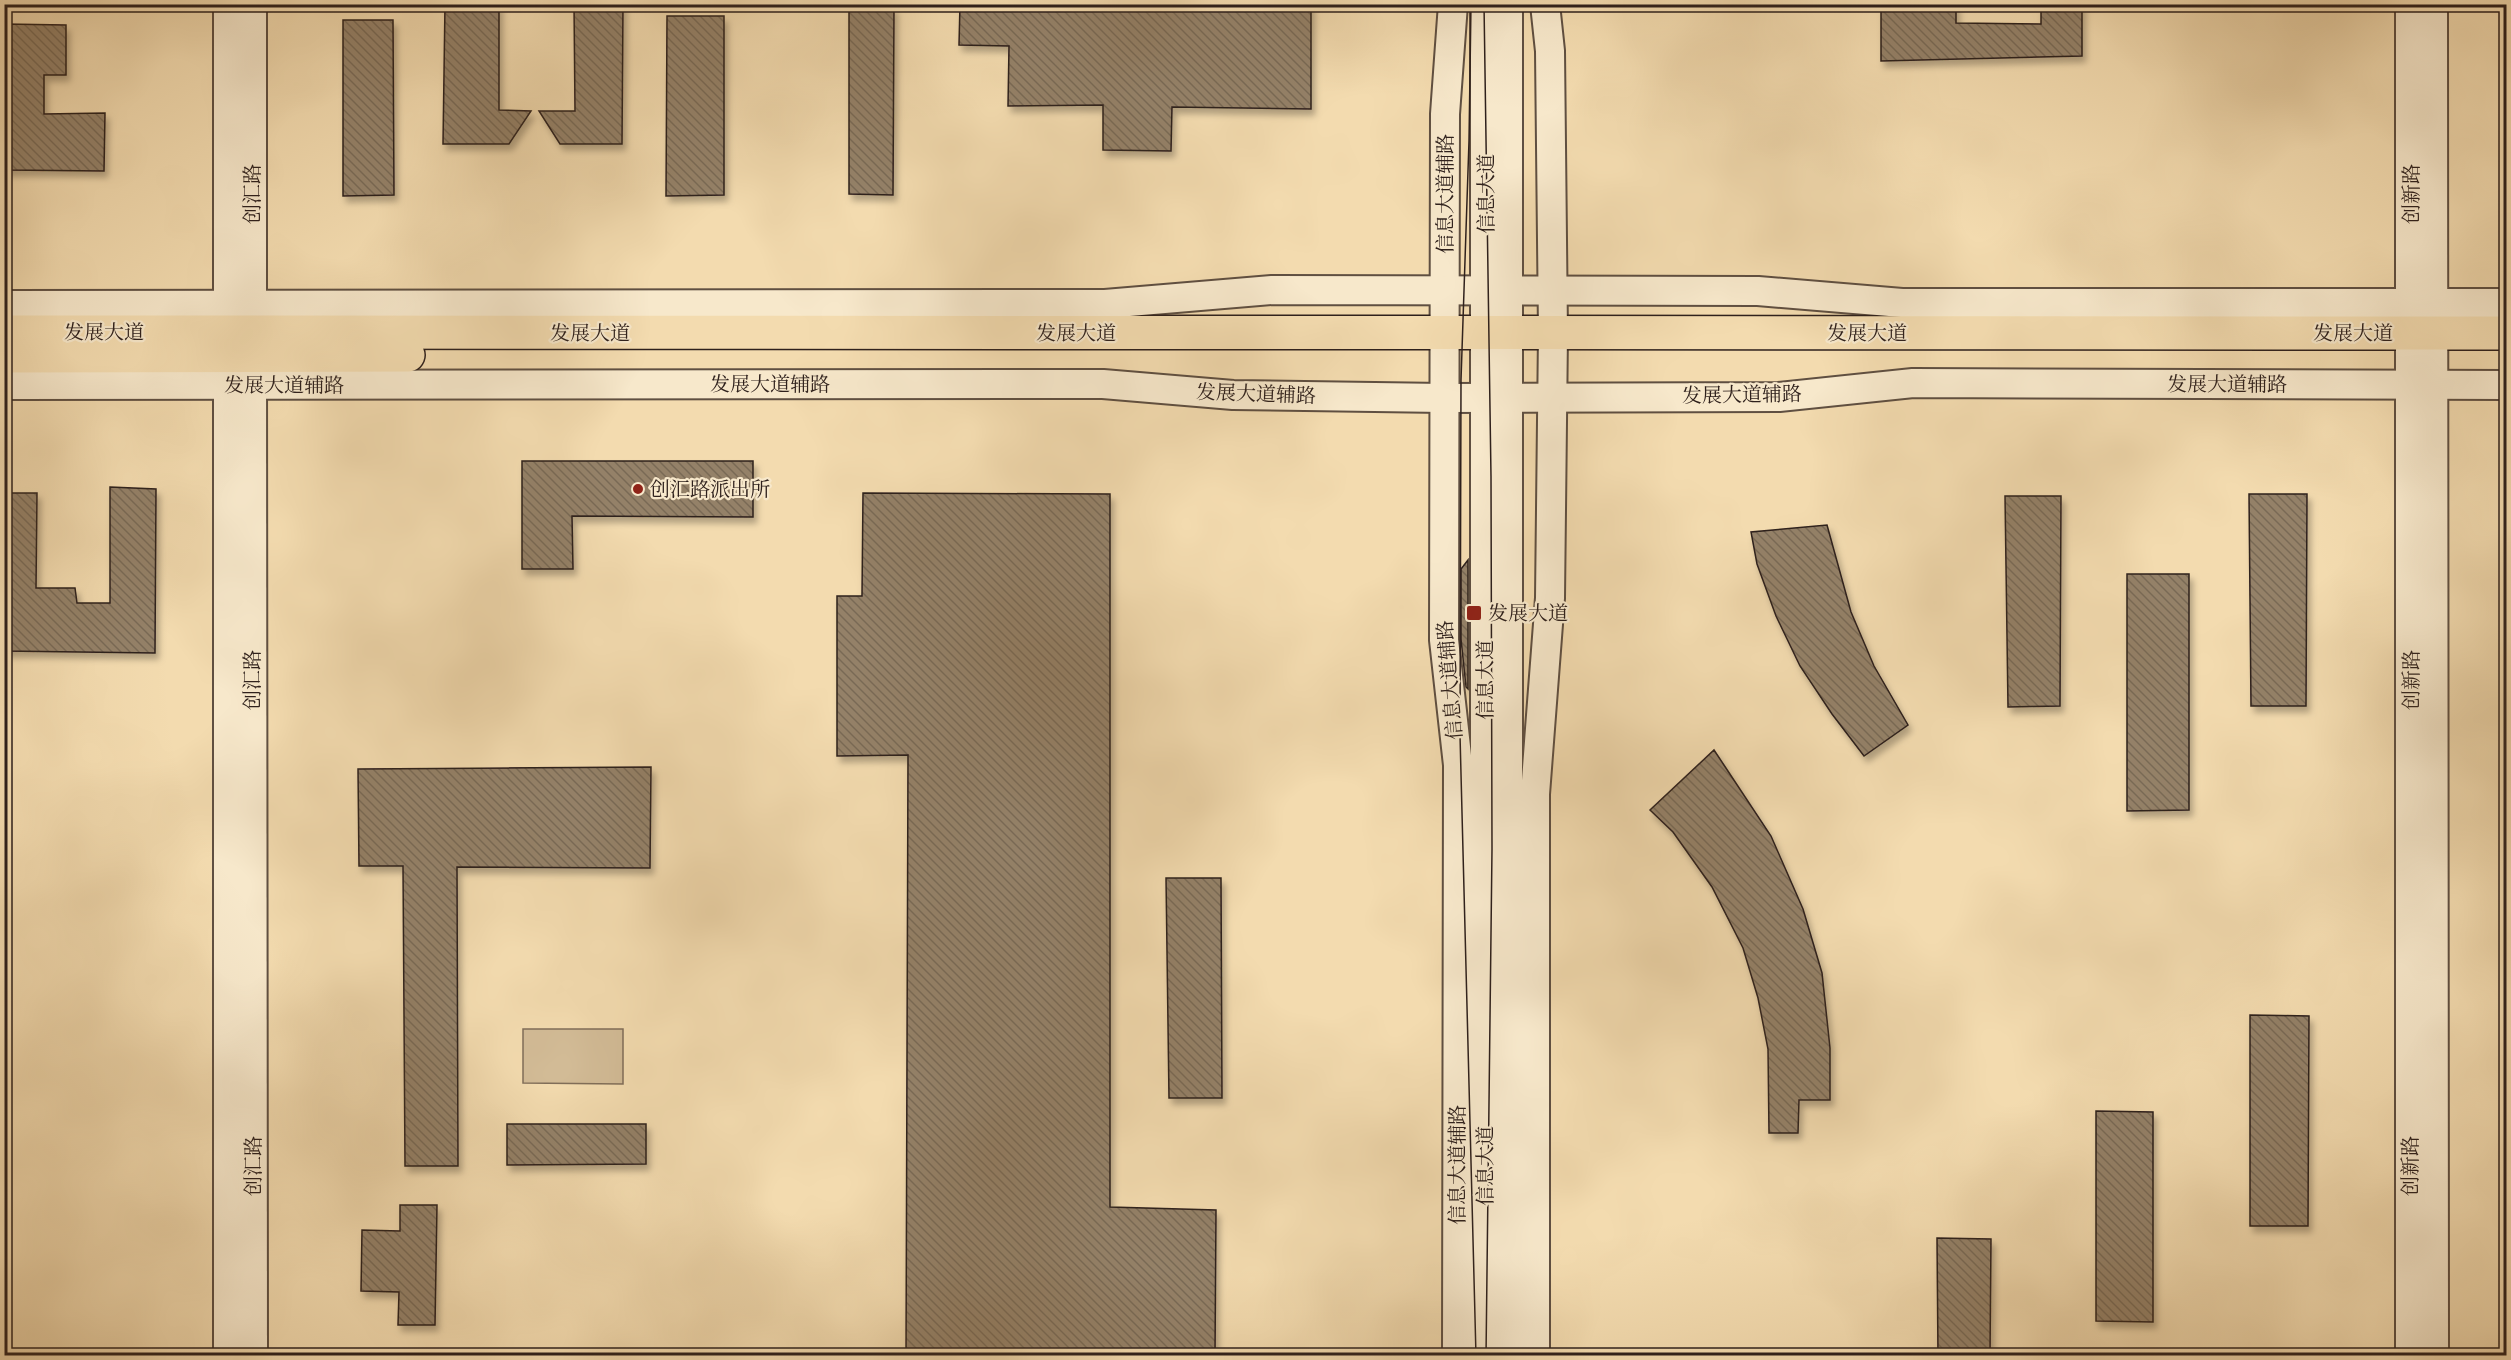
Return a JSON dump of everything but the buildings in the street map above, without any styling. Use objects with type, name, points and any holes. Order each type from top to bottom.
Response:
[{"type":"main road","name":"发展大道","points":[[4,333],[240,344],[2422,344],[2506,333]]},
{"type":"main road","name":"发展大道","points":[[4,356],[240,344]]},
{"type":"main road","name":"发展大道","points":[[2422,344],[2506,355]]},
{"type":"street","name":"创汇路","points":[[228,4],[240,344],[253,1356]]},
{"type":"street","name":"创汇路","points":[[228,1356],[240,344],[252,4]]},
{"type":"street","name":"信息大道辅路","points":[[1453,4],[1445,114],[1444,640],[1458,765],[1457,1356]]},
{"type":"street","name":"信息大道","points":[[1485,4],[1497,291]]},
{"type":"street","name":"信息大道","points":[[1508,4],[1497,291],[1508,1356]]},
{"type":"street","points":[[1535,1356],[1535,794],[1550,598],[1553,397],[1550,51],[1545,4]]},
{"type":"street","name":"创新路","points":[[2410,4],[2422,344],[2434,1356]]},
{"type":"street","name":"创新路","points":[[2410,1356],[2422,344],[2433,4]]},
{"type":"street","name":"发展大道辅路","points":[[4,385],[240,344],[1105,304],[1272,290],[1758,291],[2422,344],[2506,385]]},
{"type":"street","name":"发展大道辅路","points":[[4,305],[240,344],[1103,384],[1233,395],[1497,398],[1779,397],[1913,383],[2422,344],[2506,303]]},
{"type":"street","name":"信息大道","points":[[1485,1356],[1497,398]]},
{"type":"shaded area","points":[[523,1029],[623,1029],[623,1084],[523,1083]]},
{"type":"tram line","points":[[1471,4],[1461,380],[1460,735],[1476,1356]]},
{"type":"tram line","points":[[1484,4],[1491,476],[1492,849],[1486,1356]]},
{"type":"place","name":"创汇路派出所","points":[[638,489]]},
{"type":"place","name":"发展大道","points":[[1474,613]]}]
